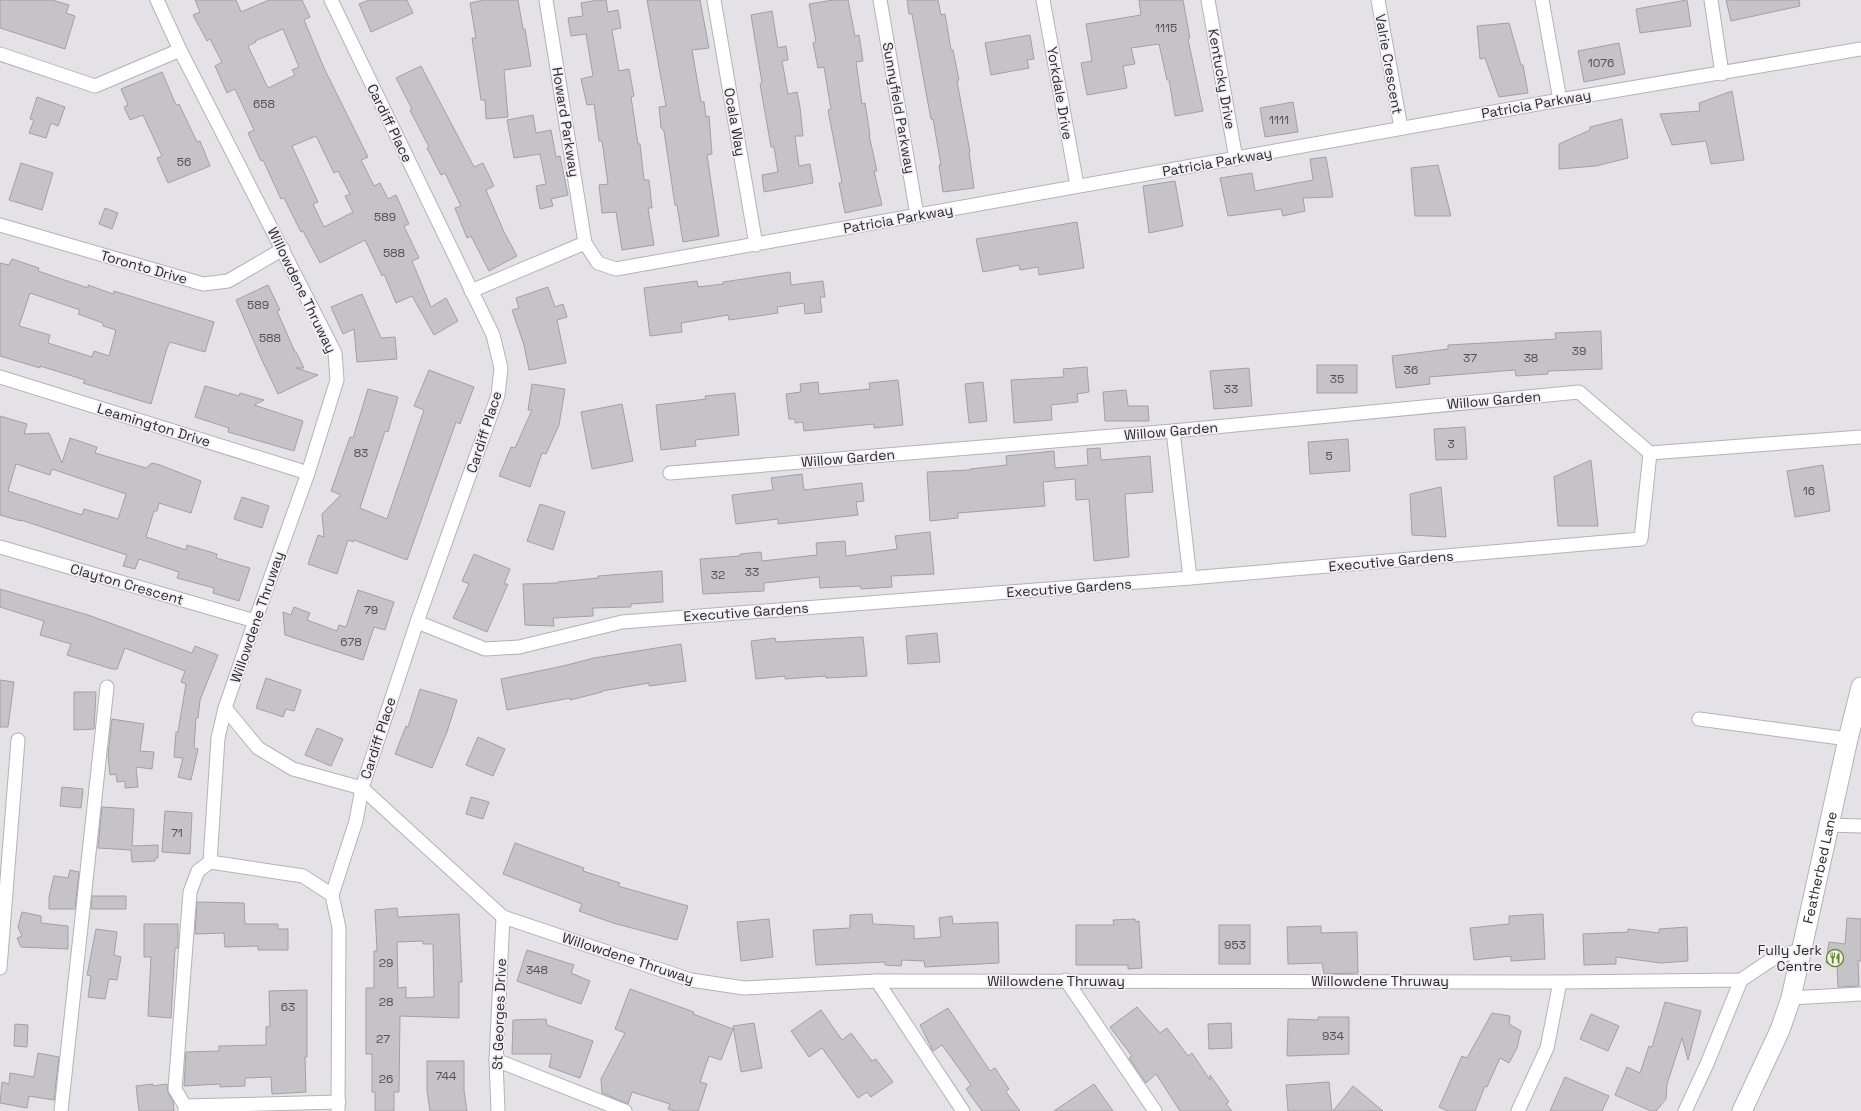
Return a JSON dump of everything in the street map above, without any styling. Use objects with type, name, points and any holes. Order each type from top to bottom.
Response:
[{"type":"main road","name":"Featherbed Lane","points":[[1742,1111],[1780,1030],[1791,998],[1848,739],[1861,687]]},
{"type":"street","name":"Willowdene Thruway","points":[[157,0],[180,50],[335,353],[337,380],[308,473],[254,621],[225,708],[218,738],[210,862]]},
{"type":"street","name":"Cardiff Place","points":[[331,0],[493,335],[501,368],[498,395],[416,622],[362,788]]},
{"type":"street","name":"Howard Parkway","points":[[546,0],[585,243]]},
{"type":"street","name":"Ocala Way","points":[[714,0],[756,245]]},
{"type":"street","name":"Sunnyfield Parkway","points":[[880,0],[917,215]]},
{"type":"street","name":"Yorkdale Drive","points":[[1044,0],[1077,185]]},
{"type":"street","name":"Kentucky Drive","points":[[1208,0],[1236,159]]},
{"type":"street","name":"Valrie Crescent","points":[[1378,0],[1401,128]]},
{"type":"street","points":[[1542,0],[1560,100]]},
{"type":"street","points":[[1711,0],[1722,74]]},
{"type":"street","name":"Patricia Parkway","points":[[585,243],[598,263],[616,269],[756,245],[1077,185],[1236,159],[1560,100],[1722,74],[1861,49]]},
{"type":"street","points":[[0,54],[95,86],[180,50]]},
{"type":"street","name":"Toronto Drive","points":[[0,225],[203,284],[228,280],[283,249]]},
{"type":"street","points":[[471,291],[585,243]]},
{"type":"street","name":"Leamington Drive","points":[[0,377],[308,473]]},
{"type":"street","name":"Willow Garden","points":[[670,473],[1172,431],[1579,392],[1650,453]]},
{"type":"street","points":[[1172,431],[1190,578]]},
{"type":"street","points":[[1650,453],[1861,437]]},
{"type":"street","name":"Executive Gardens","points":[[416,622],[485,649],[512,648],[622,622],[1190,578],[1641,539],[1650,453]]},
{"type":"street","name":"Clayton Crescent","points":[[0,547],[254,621]]},
{"type":"street","points":[[62,1111],[107,687]]},
{"type":"street","name":"Willowdene Thruway","points":[[225,708],[258,748],[293,768],[362,788],[503,917],[691,980],[744,988],[877,981],[1066,980],[1560,982],[1741,980]]},
{"type":"street","points":[[1699,719],[1848,739]]},
{"type":"street","points":[[0,968],[18,740]]},
{"type":"street","points":[[332,895],[303,876],[210,862],[198,871],[190,892],[175,1089],[185,1108],[338,1107],[339,928],[332,895],[356,821],[362,788]]},
{"type":"street","points":[[1829,825],[1861,826]]},
{"type":"street","name":"St Georges Drive","points":[[498,1111],[496,1060],[503,917]]},
{"type":"street","points":[[1686,1111],[1741,980],[1774,958],[1803,949]]},
{"type":"street","points":[[1066,980],[1155,1111]]},
{"type":"street","points":[[877,981],[963,1111]]},
{"type":"street","points":[[1518,1111],[1547,1048],[1560,982]]},
{"type":"street","points":[[1791,998],[1861,994]]},
{"type":"street","points":[[496,1060],[625,1111]]},
{"type":"building","points":[[0,0],[52,0],[69,5],[66,13],[75,16],[65,49],[0,28]]},
{"type":"building","points":[[195,0],[236,0],[241,12],[269,0],[302,0],[310,17],[304,20],[324,68],[368,157],[361,160],[374,186],[380,183],[388,199],[396,195],[409,224],[404,226],[419,258],[412,261],[431,307],[446,298],[458,321],[434,335],[412,296],[396,303],[384,274],[382,276],[365,240],[320,263],[303,231],[301,232],[284,198],[281,199],[263,160],[261,161],[248,133],[254,130],[235,89],[227,93],[215,66],[222,62],[210,39],[207,41],[193,15],[200,12]],"holes":[[[283,29],[299,67],[292,70],[295,75],[268,88],[248,46],[256,42],[255,41]],[[316,136],[334,173],[338,171],[350,194],[345,196],[353,212],[324,227],[313,204],[318,202],[292,146]]]},
{"type":"building","points":[[369,0],[407,0],[413,13],[371,32],[359,4]]},
{"type":"building","points":[[484,0],[518,0],[523,29],[525,29],[531,66],[504,70],[508,117],[486,119],[485,100],[481,100],[472,38],[476,38],[470,3]]},
{"type":"building","points":[[606,0],[608,12],[618,10],[621,28],[612,30],[619,71],[629,69],[634,96],[631,97],[638,144],[640,144],[644,180],[649,180],[652,208],[648,208],[654,245],[622,250],[616,212],[602,213],[599,185],[608,184],[602,141],[599,141],[594,104],[587,105],[581,79],[593,76],[586,34],[571,36],[568,18],[583,16],[581,3]]},
{"type":"building","points":[[647,0],[700,0],[709,48],[692,50],[701,102],[704,102],[706,117],[709,116],[712,154],[707,155],[719,236],[683,242],[677,205],[675,205],[664,131],[661,128],[659,107],[666,106]]},
{"type":"building","points":[[833,0],[848,0],[855,36],[859,35],[863,61],[856,62],[862,104],[865,103],[869,135],[877,171],[874,171],[882,205],[845,213],[839,183],[842,183],[828,110],[831,109],[824,67],[818,68],[813,43],[816,42],[809,4]]},
{"type":"building","points":[[907,0],[938,0],[941,15],[945,14],[951,50],[953,50],[959,80],[957,81],[970,152],[974,188],[943,192],[939,165],[941,165],[933,119],[931,119],[912,14],[909,14]]},
{"type":"building","points":[[1139,0],[1183,0],[1190,38],[1188,39],[1203,111],[1175,116],[1169,80],[1167,80],[1159,44],[1131,48],[1135,64],[1123,66],[1127,88],[1087,95],[1081,63],[1092,61],[1086,24],[1141,15]]},
{"type":"building","points":[[1687,0],[1691,26],[1640,33],[1636,9]]},
{"type":"building","points":[[1726,0],[1799,0],[1800,6],[1731,21]]},
{"type":"building","points":[[772,11],[778,48],[786,46],[788,60],[782,61],[788,94],[797,92],[800,107],[803,136],[795,136],[799,166],[810,164],[813,183],[764,192],[762,175],[778,172],[774,147],[771,147],[760,84],[762,83],[751,15]]},
{"type":"building","points":[[1509,23],[1521,65],[1523,65],[1528,93],[1499,97],[1485,58],[1480,59],[1477,26]]},
{"type":"building","points":[[1030,35],[1034,59],[1027,60],[1029,68],[991,75],[985,43]]},
{"type":"building","points":[[1619,43],[1625,74],[1584,82],[1578,51]]},
{"type":"building","points":[[421,66],[474,167],[483,163],[494,186],[486,190],[504,232],[517,256],[489,271],[471,236],[467,238],[455,208],[461,206],[445,173],[441,175],[427,148],[429,147],[396,78]]},
{"type":"building","points":[[162,72],[176,105],[179,104],[197,142],[200,141],[210,166],[168,183],[157,158],[162,156],[143,115],[130,120],[124,107],[128,105],[121,89]]},
{"type":"building","points":[[1732,91],[1744,160],[1711,164],[1706,141],[1672,145],[1660,114],[1700,111],[1699,103]]},
{"type":"building","points":[[37,97],[65,107],[58,126],[51,123],[46,138],[29,133],[34,120],[30,119]]},
{"type":"building","points":[[1293,102],[1298,132],[1265,137],[1260,108]]},
{"type":"building","points":[[533,115],[536,133],[551,130],[556,157],[560,156],[568,195],[551,199],[553,206],[540,209],[536,186],[546,184],[540,154],[514,158],[507,120]]},
{"type":"building","points":[[1622,119],[1628,158],[1596,166],[1559,169],[1559,144],[1590,130],[1590,127]]},
{"type":"building","points":[[1326,157],[1333,197],[1303,198],[1305,211],[1283,216],[1281,209],[1228,216],[1220,178],[1252,173],[1255,191],[1313,180],[1310,159]]},
{"type":"building","points":[[21,163],[53,173],[42,210],[9,200]]},
{"type":"building","points":[[1438,165],[1451,216],[1415,216],[1411,168]]},
{"type":"building","points":[[1175,181],[1183,226],[1149,233],[1143,186]]},
{"type":"building","points":[[105,208],[118,213],[112,229],[99,224]]},
{"type":"building","points":[[1077,222],[1084,268],[1039,275],[1038,267],[1020,270],[1019,265],[983,272],[976,239]]},
{"type":"building","points":[[12,259],[39,268],[38,271],[88,288],[88,285],[113,294],[114,291],[214,322],[205,352],[170,342],[151,404],[83,383],[85,380],[40,366],[40,368],[0,356],[0,263],[9,265]],"holes":[[[30,293],[80,310],[78,314],[103,323],[103,326],[116,330],[109,356],[94,351],[92,357],[48,343],[50,335],[19,326]]]},
{"type":"building","points":[[790,272],[791,285],[823,281],[825,297],[820,297],[822,312],[805,314],[804,303],[777,307],[778,313],[729,320],[728,315],[681,323],[682,332],[650,336],[644,288],[697,281],[698,287]]},
{"type":"building","points":[[268,285],[280,310],[277,311],[295,352],[304,368],[296,368],[318,375],[278,394],[236,300]]},
{"type":"building","points":[[548,287],[555,307],[563,304],[567,317],[557,320],[566,363],[529,370],[524,345],[512,310],[519,308],[516,298]]},
{"type":"building","points":[[362,294],[381,338],[395,337],[397,359],[357,362],[354,329],[343,334],[331,307]]},
{"type":"building","points":[[1601,331],[1602,369],[1548,371],[1548,374],[1516,376],[1515,370],[1429,377],[1430,384],[1396,388],[1392,356],[1448,349],[1448,345],[1556,339],[1555,333]]},
{"type":"building","points":[[1317,365],[1357,365],[1357,393],[1317,393]]},
{"type":"building","points":[[1087,367],[1089,392],[1077,394],[1078,402],[1051,405],[1052,420],[1014,423],[1011,380],[1064,377],[1063,369]]},
{"type":"building","points":[[1249,368],[1252,406],[1214,409],[1210,371]]},
{"type":"building","points":[[429,370],[474,387],[460,424],[456,422],[407,560],[354,540],[353,542],[348,540],[337,574],[308,564],[318,535],[324,537],[322,514],[341,495],[331,491],[350,437],[353,438],[368,389],[398,397],[388,432],[385,431],[360,508],[387,519],[424,410],[414,406]]},
{"type":"building","points":[[898,380],[903,425],[874,428],[874,424],[804,431],[803,422],[795,423],[795,419],[789,419],[786,394],[801,392],[800,384],[818,382],[819,394],[870,389],[869,383]]},
{"type":"building","points":[[983,382],[987,421],[969,423],[965,384]]},
{"type":"building","points":[[532,384],[565,389],[559,425],[546,454],[542,453],[530,487],[499,476],[511,447],[515,448],[532,410],[528,410]]},
{"type":"building","points":[[205,386],[239,396],[240,393],[264,400],[254,405],[303,421],[294,451],[228,432],[229,428],[195,417]]},
{"type":"building","points":[[1126,390],[1128,406],[1148,406],[1149,421],[1105,421],[1103,392]]},
{"type":"building","points":[[735,393],[739,435],[695,440],[696,446],[661,450],[656,405],[706,399],[705,396]]},
{"type":"building","points":[[622,404],[633,461],[592,469],[581,412]]},
{"type":"building","points":[[0,416],[27,424],[24,434],[49,433],[62,463],[70,438],[97,447],[95,453],[146,468],[152,463],[160,465],[201,481],[191,513],[159,503],[157,511],[154,511],[146,537],[186,550],[187,545],[217,554],[216,558],[250,568],[239,601],[213,593],[214,588],[177,578],[179,572],[139,559],[135,569],[123,566],[127,555],[21,520],[0,515]],"holes":[[[16,464],[50,475],[52,469],[126,494],[118,519],[84,509],[82,515],[8,491]]]},
{"type":"building","points":[[1465,427],[1467,459],[1436,460],[1434,429]]},
{"type":"building","points":[[1348,439],[1350,471],[1310,474],[1308,442]]},
{"type":"building","points":[[1100,448],[1101,460],[1150,456],[1153,492],[1125,494],[1129,557],[1094,561],[1089,499],[1076,500],[1075,479],[1043,482],[1045,506],[958,513],[958,518],[930,521],[927,472],[970,470],[1007,465],[1006,456],[1054,451],[1055,468],[1088,465],[1087,449]]},
{"type":"building","points":[[1591,460],[1598,526],[1558,526],[1554,477]]},
{"type":"building","points":[[1823,465],[1830,511],[1795,517],[1787,471]]},
{"type":"building","points":[[802,474],[804,490],[862,483],[864,501],[856,502],[858,515],[778,524],[778,519],[736,524],[732,495],[773,490],[771,478]]},
{"type":"building","points":[[1441,487],[1446,537],[1412,535],[1410,494]]},
{"type":"building","points":[[242,497],[269,506],[262,528],[234,519]]},
{"type":"building","points":[[540,504],[565,512],[553,550],[527,541]]},
{"type":"building","points":[[930,532],[934,574],[891,576],[892,587],[861,589],[860,586],[820,588],[819,577],[764,583],[764,591],[703,594],[700,559],[740,556],[740,554],[761,552],[762,561],[817,555],[816,543],[845,541],[846,556],[897,549],[895,536]]},
{"type":"building","points":[[474,554],[510,569],[504,584],[508,584],[487,632],[453,618],[469,584],[462,581]]},
{"type":"building","points":[[662,571],[663,602],[631,604],[631,607],[593,608],[593,616],[553,618],[554,626],[525,625],[523,584],[558,583],[598,578],[598,576]]},
{"type":"building","points":[[0,589],[88,615],[192,653],[195,646],[218,655],[200,700],[198,718],[196,718],[194,748],[198,749],[191,780],[178,777],[183,758],[174,757],[176,732],[178,732],[186,684],[181,682],[185,671],[125,648],[117,669],[112,669],[67,655],[71,644],[40,635],[44,621],[0,607]]},
{"type":"building","points":[[358,590],[394,602],[385,630],[374,627],[363,660],[285,635],[283,612],[291,615],[294,607],[310,613],[307,620],[337,631],[339,625],[346,627]]},
{"type":"building","points":[[937,633],[940,662],[908,664],[906,636]]},
{"type":"building","points":[[863,637],[867,676],[826,678],[826,676],[785,679],[785,676],[756,679],[751,641],[775,638],[776,642]]},
{"type":"building","points":[[681,644],[686,681],[649,686],[649,683],[602,691],[570,700],[570,698],[507,710],[501,679],[594,658]]},
{"type":"building","points":[[266,678],[301,690],[294,711],[286,709],[283,717],[256,708]]},
{"type":"building","points":[[0,680],[14,682],[8,727],[0,727]]},
{"type":"building","points":[[420,689],[457,700],[447,732],[432,768],[395,754],[406,726],[408,727]]},
{"type":"building","points":[[74,692],[96,692],[94,729],[74,730]]},
{"type":"building","points":[[112,719],[144,724],[140,751],[154,752],[152,769],[136,767],[138,787],[125,788],[125,781],[117,782],[116,774],[110,775],[108,755]]},
{"type":"building","points":[[317,728],[343,739],[331,766],[305,755]]},
{"type":"building","points":[[478,737],[505,749],[493,776],[466,765]]},
{"type":"building","points":[[62,787],[83,789],[81,808],[60,806]]},
{"type":"building","points":[[471,797],[489,802],[483,819],[466,814]]},
{"type":"building","points":[[102,807],[134,809],[132,846],[158,845],[158,858],[155,858],[155,861],[132,862],[131,850],[98,848]]},
{"type":"building","points":[[165,811],[192,813],[190,854],[162,852]]},
{"type":"building","points":[[515,843],[584,868],[583,871],[620,883],[618,886],[688,906],[677,940],[613,923],[579,911],[582,904],[503,874]]},
{"type":"building","points":[[70,870],[79,872],[75,909],[49,909],[49,897],[54,876],[68,878]]},
{"type":"building","points":[[92,896],[126,896],[126,909],[91,909]]},
{"type":"building","points":[[197,902],[244,903],[245,924],[278,924],[278,929],[288,929],[288,950],[258,950],[258,946],[225,947],[224,933],[195,934]]},
{"type":"building","points":[[397,908],[398,917],[459,914],[462,982],[459,982],[459,1018],[400,1016],[399,1092],[394,1092],[394,1111],[375,1111],[375,1092],[372,1092],[372,1054],[366,1054],[366,988],[374,988],[374,951],[377,951],[375,910]],"holes":[[[423,941],[423,944],[433,944],[434,997],[406,998],[406,987],[398,988],[397,942]]]},
{"type":"building","points":[[22,912],[41,916],[41,923],[68,926],[68,949],[21,947],[17,938],[22,936],[18,927]]},
{"type":"building","points":[[872,914],[873,924],[914,926],[914,939],[941,937],[939,918],[952,916],[953,924],[998,922],[999,963],[925,967],[924,961],[902,960],[901,966],[885,965],[885,962],[816,965],[813,930],[850,928],[850,915]]},
{"type":"building","points":[[1543,914],[1545,959],[1511,961],[1511,956],[1474,960],[1470,928],[1509,924],[1509,916]]},
{"type":"building","points":[[1847,918],[1861,919],[1861,961],[1858,961],[1859,986],[1838,987],[1837,964],[1826,963],[1829,942],[1845,944]]},
{"type":"building","points":[[769,919],[773,957],[741,961],[737,922]]},
{"type":"building","points":[[1135,919],[1135,922],[1139,921],[1142,968],[1128,969],[1128,965],[1076,965],[1076,925],[1114,925],[1113,920]]},
{"type":"building","points":[[144,924],[178,924],[178,948],[175,948],[171,1018],[148,1016],[151,957],[144,957]]},
{"type":"building","points":[[1219,925],[1250,925],[1250,964],[1219,964]]},
{"type":"building","points":[[1321,926],[1321,933],[1357,932],[1358,973],[1324,974],[1322,963],[1288,964],[1287,927]]},
{"type":"building","points":[[1687,927],[1688,961],[1661,963],[1616,957],[1616,964],[1584,965],[1583,934],[1628,932],[1628,929],[1659,933],[1659,929]]},
{"type":"building","points":[[96,929],[117,932],[114,955],[121,957],[117,980],[109,979],[105,999],[88,997],[91,976],[87,975]]},
{"type":"building","points":[[527,950],[574,965],[571,973],[590,981],[581,1004],[517,981]]},
{"type":"building","points":[[630,989],[694,1012],[693,1014],[733,1029],[721,1060],[709,1056],[700,1082],[707,1084],[698,1111],[675,1111],[668,1109],[670,1104],[632,1092],[628,1104],[602,1093],[601,1079],[625,1033],[615,1029]]},
{"type":"building","points":[[307,990],[307,1057],[305,1057],[306,1092],[272,1094],[271,1077],[245,1078],[245,1086],[220,1087],[220,1084],[184,1086],[186,1052],[219,1051],[219,1046],[266,1045],[266,1027],[270,1026],[269,991]]},
{"type":"building","points":[[1665,1002],[1701,1011],[1688,1060],[1682,1038],[1667,1084],[1666,1099],[1656,1111],[1651,1111],[1615,1095],[1627,1067],[1640,1073],[1649,1046],[1652,1047]]},
{"type":"building","points":[[1137,1007],[1160,1033],[1167,1028],[1188,1056],[1192,1053],[1210,1080],[1210,1075],[1229,1102],[1226,1104],[1232,1111],[1180,1111],[1156,1074],[1146,1083],[1129,1058],[1132,1056],[1110,1027]]},
{"type":"building","points":[[948,1008],[990,1071],[995,1068],[1009,1089],[1006,1092],[1020,1111],[982,1111],[966,1089],[971,1085],[942,1045],[933,1051],[920,1025]]},
{"type":"building","points":[[821,1010],[842,1040],[851,1033],[872,1061],[876,1059],[893,1082],[871,1097],[867,1092],[858,1098],[822,1048],[809,1057],[791,1031]]},
{"type":"building","points":[[1492,1013],[1510,1016],[1509,1024],[1521,1031],[1517,1048],[1509,1063],[1500,1058],[1487,1087],[1485,1086],[1475,1111],[1448,1111],[1439,1107],[1462,1056],[1467,1058]]},
{"type":"building","points":[[1591,1014],[1619,1026],[1608,1051],[1580,1039]]},
{"type":"building","points":[[1318,1017],[1349,1017],[1349,1054],[1287,1056],[1288,1019],[1318,1020]]},
{"type":"building","points":[[546,1019],[547,1025],[593,1041],[580,1078],[549,1067],[552,1054],[512,1054],[513,1020]]},
{"type":"building","points":[[754,1023],[762,1068],[741,1072],[733,1026]]},
{"type":"building","points":[[1231,1023],[1232,1048],[1209,1049],[1208,1024]]},
{"type":"building","points":[[15,1024],[28,1025],[27,1047],[14,1046]]},
{"type":"building","points":[[38,1053],[59,1057],[54,1100],[29,1096],[27,1108],[0,1103],[2,1082],[9,1084],[10,1073],[34,1077]]},
{"type":"building","points":[[427,1061],[464,1061],[464,1091],[467,1111],[430,1111],[427,1091]]},
{"type":"building","points":[[1565,1077],[1609,1096],[1602,1111],[1550,1111]]},
{"type":"building","points":[[1329,1082],[1332,1111],[1288,1111],[1286,1085]]},
{"type":"building","points":[[153,1084],[153,1086],[167,1084],[168,1093],[173,1101],[174,1111],[139,1111],[136,1086]]},
{"type":"building","points":[[1094,1084],[1113,1111],[1054,1111]]},
{"type":"building","points":[[1353,1086],[1383,1111],[1333,1111]]},
{"type":"place","name":"Fully Jerk Centre","points":[[1835,958]]}]
